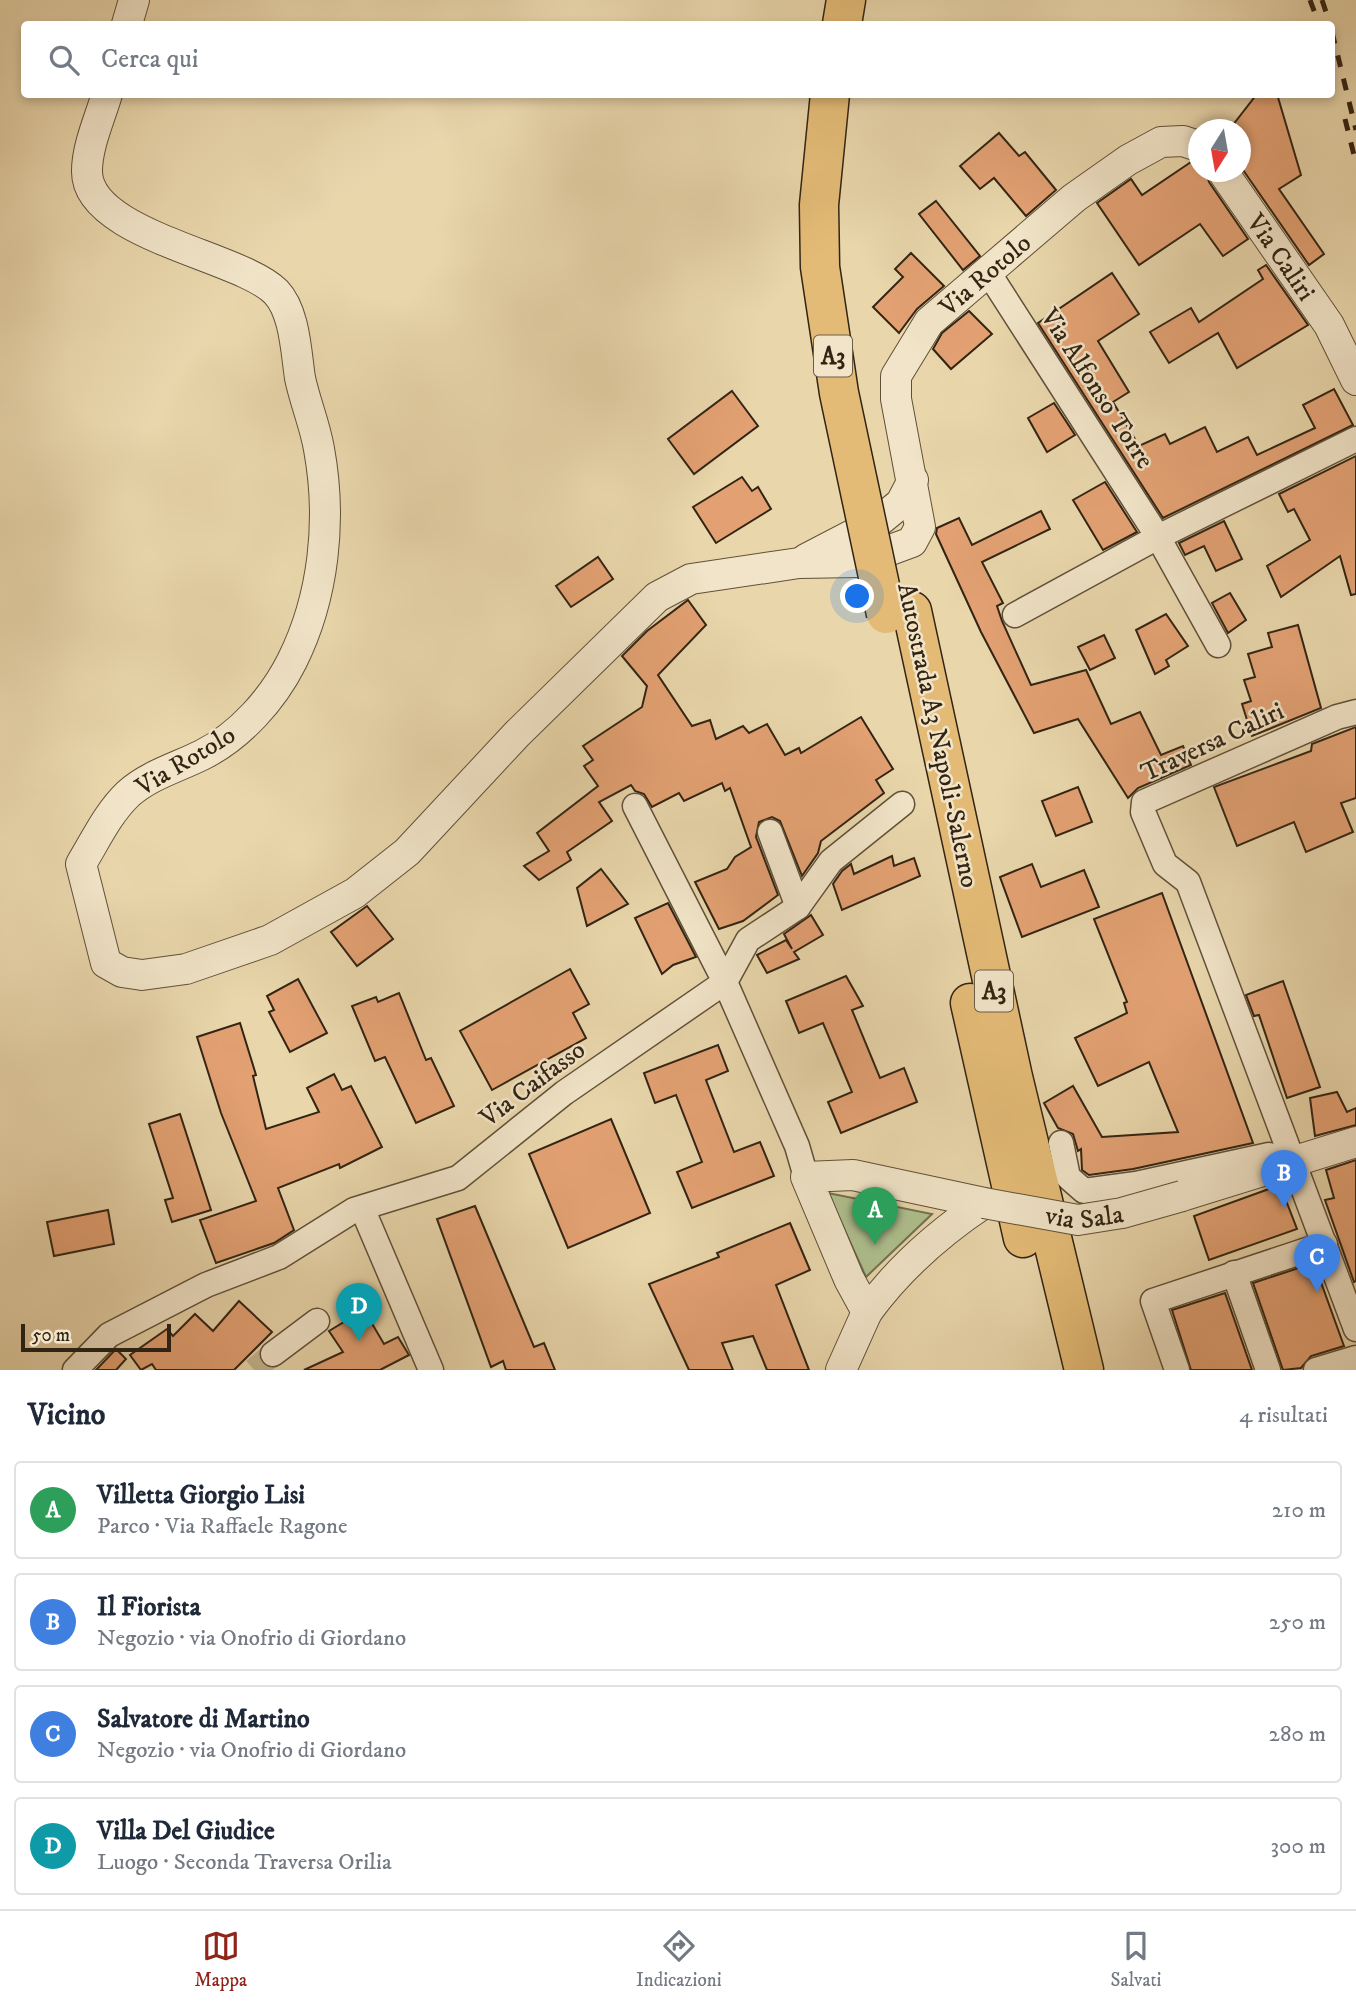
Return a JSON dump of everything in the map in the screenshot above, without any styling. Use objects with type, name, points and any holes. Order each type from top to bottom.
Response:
[{"type":"highway","points":[[842,21],[846,0]]},
{"type":"highway","points":[[868,21],[872,0]]},
{"type":"highway","name":"Autostrada A3 Napoli-Salerno","points":[[830,98],[820,181],[820,267],[839,393],[899,612],[1084,1370]]},
{"type":"highway","name":"Autostrada A3 Napoli-Salerno","points":[[855,98],[844,205],[849,310],[899,612],[987,1088],[1057,1370]]},
{"type":"street","points":[[128,21],[134,0]]},
{"type":"street","name":"Via Rotolo","points":[[106,98],[87,173],[96,195],[130,223],[191,253],[260,281],[277,293],[289,317],[302,388],[319,450],[325,508],[322,564],[314,607],[292,662],[270,695],[228,741],[162,772],[129,794],[110,816],[81,864],[106,963],[122,972],[142,975],[186,969],[228,957],[307,922],[355,893],[407,852],[517,734],[657,597],[691,579],[799,563],[879,521],[901,503],[913,480],[898,410],[896,376],[929,322],[1074,198],[1128,160],[1161,142],[1188,144]]},
{"type":"street","name":"Via Caliri","points":[[1230,182],[1329,325],[1356,380]]},
{"type":"street","name":"Via Alfonso Torre","points":[[988,272],[1158,537]]},
{"type":"street","points":[[1015,615],[1158,537],[1356,439]]},
{"type":"street","points":[[1158,537],[1218,645]]},
{"type":"street","name":"Traversa Caliri","points":[[1294,1162],[1188,882],[1165,864],[1143,812],[1144,802],[1336,718],[1356,712]]},
{"type":"street","points":[[725,982],[748,940],[798,907],[831,861],[902,804]]},
{"type":"street","points":[[635,806],[725,982],[797,1146],[806,1177],[849,1279],[867,1311]]},
{"type":"street","points":[[770,832],[798,907]]},
{"type":"street","name":"Via Caifasso","points":[[75,1370],[110,1335],[206,1285],[279,1257],[362,1208],[458,1178],[564,1093],[725,982]]},
{"type":"street","points":[[1061,1143],[1068,1177],[1084,1191],[1136,1184],[1269,1155],[1294,1162],[1356,1142]]},
{"type":"street","points":[[797,1146],[820,1164],[853,1175]]},
{"type":"street","points":[[1294,1162],[1356,1329]]},
{"type":"street","name":"via Sala","points":[[806,1177],[853,1175],[1077,1220],[1122,1213],[1294,1162]]},
{"type":"street","points":[[841,1370],[867,1311],[887,1284],[938,1236],[984,1203]]},
{"type":"street","points":[[362,1208],[431,1370]]},
{"type":"street","points":[[1177,1370],[1153,1301],[1325,1244]]},
{"type":"street","points":[[1234,1273],[1268,1370]]},
{"type":"street","points":[[272,1354],[317,1321]]},
{"type":"street","points":[[1316,1370],[1356,1358]]},
{"type":"green space","points":[[828,1193],[932,1214],[866,1277]]},
{"type":"building","points":[[1254,98],[1278,98],[1301,175],[1279,189],[1324,254],[1309,265],[1251,181],[1251,119],[1238,119]]},
{"type":"building","points":[[999,133],[1019,156],[1025,152],[1056,190],[1026,216],[994,178],[980,189],[960,166]]},
{"type":"building","points":[[1188,164],[1188,182],[1209,182],[1248,239],[1223,256],[1200,224],[1139,265],[1097,203],[1131,179],[1142,195]]},
{"type":"building","points":[[936,201],[980,256],[963,270],[919,214]]},
{"type":"building","points":[[911,253],[944,286],[917,309],[899,333],[873,307],[903,277],[895,269]]},
{"type":"building","points":[[1266,265],[1308,325],[1237,368],[1218,333],[1169,363],[1150,332],[1191,308],[1199,322],[1263,279],[1258,270]]},
{"type":"building","points":[[1112,273],[1139,314],[1098,341],[1129,392],[1113,402],[1139,446],[1165,434],[1170,444],[1205,427],[1217,452],[1248,437],[1257,455],[1315,428],[1303,405],[1334,389],[1353,425],[1163,518],[1038,323]]},
{"type":"building","points":[[969,311],[992,334],[951,369],[933,349],[942,333]]},
{"type":"building","points":[[732,391],[758,426],[694,474],[668,439]]},
{"type":"building","points":[[1054,403],[1075,435],[1047,452],[1028,418]]},
{"type":"building","points":[[1356,456],[1356,594],[1351,595],[1340,556],[1281,597],[1267,566],[1310,540],[1294,509],[1288,512],[1279,494]]},
{"type":"building","points":[[742,477],[752,491],[758,487],[771,509],[716,543],[693,507]]},
{"type":"building","points":[[1105,482],[1137,532],[1103,550],[1073,500]]},
{"type":"building","points":[[1041,511],[1050,529],[982,562],[1003,603],[997,606],[1002,621],[1031,685],[1086,670],[1111,724],[1140,712],[1161,755],[1183,746],[1191,765],[1138,788],[1128,798],[1078,719],[1034,733],[981,632],[936,534],[937,528],[959,518],[972,545]]},
{"type":"building","points":[[1224,521],[1242,559],[1216,571],[1204,546],[1185,555],[1179,543]]},
{"type":"building","points":[[598,557],[613,579],[571,607],[556,586]]},
{"type":"building","points":[[1230,593],[1246,620],[1228,633],[1212,603]]},
{"type":"building","points":[[688,600],[706,625],[658,675],[692,726],[710,720],[716,739],[743,726],[749,733],[767,724],[785,755],[799,748],[801,753],[861,717],[893,769],[876,780],[884,793],[821,841],[818,853],[802,876],[780,821],[772,817],[759,822],[756,837],[778,895],[743,921],[719,929],[695,882],[727,869],[735,857],[751,847],[730,788],[725,791],[722,783],[684,801],[679,793],[652,807],[644,794],[635,791],[631,785],[599,802],[612,821],[567,852],[571,860],[539,880],[524,866],[549,851],[537,833],[598,786],[584,766],[593,760],[583,746],[642,707],[647,686],[622,656],[647,631]]},
{"type":"building","points":[[1166,614],[1188,646],[1166,660],[1169,666],[1155,674],[1136,630]]},
{"type":"building","points":[[1298,625],[1321,708],[1252,736],[1242,704],[1251,701],[1244,680],[1255,677],[1248,654],[1272,647],[1268,633]]},
{"type":"building","points":[[1104,635],[1115,658],[1090,670],[1078,647]]},
{"type":"building","points":[[1356,727],[1356,798],[1341,803],[1353,832],[1306,852],[1294,822],[1237,846],[1214,787],[1311,751],[1312,744]]},
{"type":"building","points":[[1078,787],[1092,822],[1056,836],[1042,801]]},
{"type":"building","points":[[892,856],[894,866],[914,858],[920,876],[842,910],[833,884],[842,871],[851,864],[854,874]]},
{"type":"building","points":[[1032,864],[1041,887],[1084,870],[1099,907],[1022,937],[1000,877]]},
{"type":"building","points":[[601,869],[628,904],[587,926],[577,888]]},
{"type":"building","points":[[1162,893],[1253,1143],[1133,1169],[1089,1175],[1082,1170],[1081,1149],[1078,1151],[1073,1134],[1058,1128],[1044,1103],[1073,1086],[1102,1137],[1178,1132],[1149,1062],[1098,1086],[1075,1038],[1127,1013],[1124,1003],[1127,1002],[1094,919]]},
{"type":"building","points":[[668,903],[696,957],[673,965],[662,974],[635,918]]},
{"type":"building","points":[[367,906],[393,939],[357,966],[331,932]]},
{"type":"building","points":[[811,915],[823,935],[794,952],[799,959],[767,973],[757,955],[786,940],[792,949],[784,934]]},
{"type":"building","points":[[570,969],[589,1004],[573,1013],[586,1038],[492,1090],[460,1031]]},
{"type":"building","points":[[846,976],[863,1006],[852,1010],[880,1078],[904,1068],[917,1102],[841,1133],[828,1102],[852,1092],[823,1023],[799,1033],[786,1001]]},
{"type":"building","points":[[298,979],[327,1033],[290,1052],[269,1012],[274,1010],[267,996]]},
{"type":"building","points":[[1283,981],[1320,1087],[1287,1098],[1259,1015],[1254,1016],[1246,995]]},
{"type":"building","points":[[399,993],[426,1060],[431,1058],[454,1106],[416,1123],[385,1057],[375,1061],[352,1006],[376,997],[378,1002]]},
{"type":"building","points":[[240,1023],[256,1075],[253,1076],[266,1129],[319,1112],[307,1088],[334,1074],[342,1090],[351,1086],[382,1147],[340,1168],[339,1164],[278,1188],[294,1230],[274,1243],[216,1263],[200,1220],[256,1201],[221,1113],[197,1037]]},
{"type":"building","points":[[718,1045],[728,1071],[706,1080],[734,1152],[760,1142],[774,1176],[692,1208],[677,1172],[702,1162],[676,1095],[655,1103],[644,1073]]},
{"type":"building","points":[[1337,1092],[1347,1112],[1356,1108],[1356,1125],[1315,1136],[1310,1098]]},
{"type":"building","points":[[180,1114],[211,1210],[172,1222],[165,1200],[173,1198],[149,1124]]},
{"type":"building","points":[[611,1119],[650,1213],[568,1248],[529,1154]]},
{"type":"building","points":[[1356,1160],[1354,1282],[1325,1200],[1334,1198],[1326,1170]]},
{"type":"building","points":[[1280,1185],[1297,1229],[1209,1260],[1194,1216]]},
{"type":"building","points":[[475,1206],[534,1347],[544,1343],[555,1370],[506,1370],[503,1361],[491,1367],[437,1219]]},
{"type":"building","points":[[108,1210],[114,1244],[54,1256],[47,1222]]},
{"type":"building","points":[[790,1223],[810,1270],[776,1285],[809,1370],[767,1370],[753,1336],[722,1343],[733,1370],[689,1370],[649,1284],[719,1257],[717,1253]]},
{"type":"building","points":[[1314,1263],[1344,1346],[1311,1356],[1301,1368],[1283,1370],[1253,1283]]},
{"type":"building","points":[[1225,1293],[1252,1370],[1191,1370],[1172,1310]]},
{"type":"building","points":[[239,1301],[272,1332],[234,1370],[156,1370],[152,1364],[141,1370],[130,1355],[167,1329],[173,1336],[195,1314],[213,1331]]},
{"type":"building","points":[[364,1310],[384,1344],[398,1337],[409,1355],[380,1370],[304,1370],[343,1352],[329,1331]]},
{"type":"building","points":[[116,1349],[126,1359],[116,1370],[96,1370]]},
{"type":"tunnel","points":[[254,1370],[273,1354]]},
{"type":"railway","points":[[1310,0],[1318,21]]},
{"type":"railway","points":[[1322,0],[1329,21]]},
{"type":"railway","points":[[1335,44],[1356,130]]},
{"type":"railway","points":[[1345,119],[1356,163]]},
{"type":"place","name":"Il Fiorista","points":[[1284,1208]]},
{"type":"place","name":"Villetta Giorgio Lisi","points":[[875,1245]]},
{"type":"place","name":"Salvatore di Martino","points":[[1317,1292]]},
{"type":"place","name":"Villa Del Giudice","points":[[359,1341]]}]
